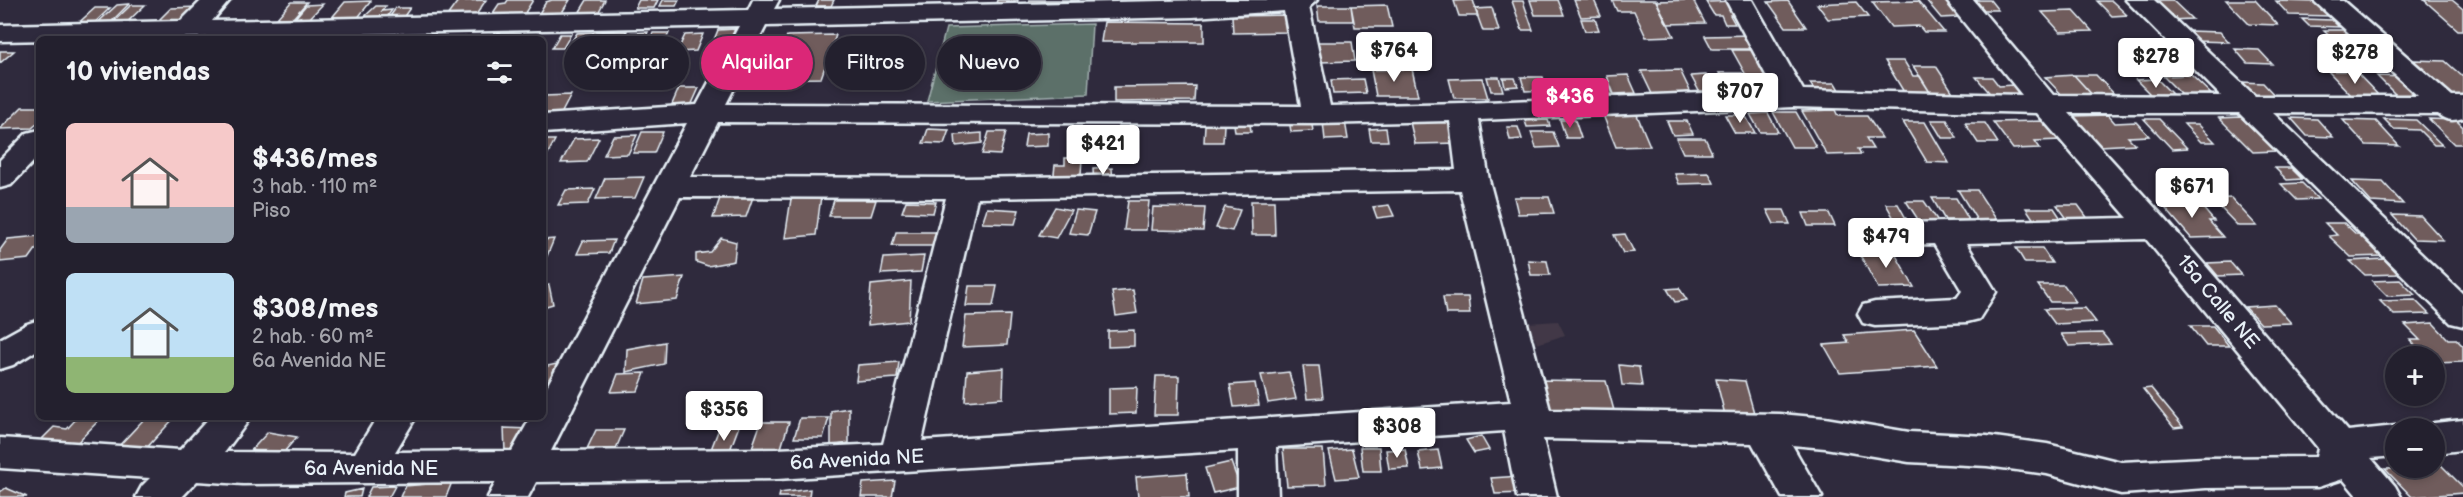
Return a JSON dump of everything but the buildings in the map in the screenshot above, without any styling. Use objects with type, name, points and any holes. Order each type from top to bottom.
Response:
[{"type":"street","points":[[189,29],[217,0]]},
{"type":"street","points":[[0,33],[189,29],[618,10],[1193,9],[1298,0],[1317,115]]},
{"type":"street","points":[[1739,0],[1793,98]]},
{"type":"street","name":"15a Calle NE","points":[[1959,0],[2045,104],[2155,228],[2381,497]]},
{"type":"street","points":[[2139,0],[2250,105],[2463,314]]},
{"type":"street","points":[[2326,0],[2457,110]]},
{"type":"street","points":[[516,482],[761,8]]},
{"type":"street","points":[[546,123],[707,113],[1317,115],[1463,112],[1793,98],[2457,110]]},
{"type":"street","points":[[1463,112],[1473,180],[1527,420],[1538,497]]},
{"type":"street","points":[[0,140],[36,139]]},
{"type":"street","points":[[0,178],[36,141]]},
{"type":"street","points":[[669,187],[964,188],[1473,180]]},
{"type":"street","points":[[899,458],[964,188]]},
{"type":"street","points":[[1903,234],[2155,228]]},
{"type":"street","points":[[1875,314],[1967,310],[1979,292],[1944,234]]},
{"type":"street","points":[[0,356],[36,335]]},
{"type":"street","points":[[156,497],[206,449],[230,420]]},
{"type":"street","points":[[365,469],[395,420]]},
{"type":"street","name":"6a Avenida NE","points":[[0,453],[243,469],[365,469],[516,482],[1257,434],[1527,420],[1780,429],[1825,433],[1909,447],[1987,451],[2047,459],[2121,478],[2206,473],[2318,472],[2334,467],[2337,447]]},
{"type":"street","points":[[1764,430],[1802,497]]},
{"type":"street","points":[[1257,434],[1258,497]]},
{"type":"street","points":[[2445,437],[2463,435]]},
{"type":"street","points":[[2337,447],[2385,442]]},
{"type":"shaded area","points":[[1558,321],[1565,335],[1537,344],[1528,323]]},
{"type":"green space","points":[[1092,24],[1088,94],[927,101],[937,63],[937,90],[1041,90],[1041,36],[944,36],[946,28]]}]
